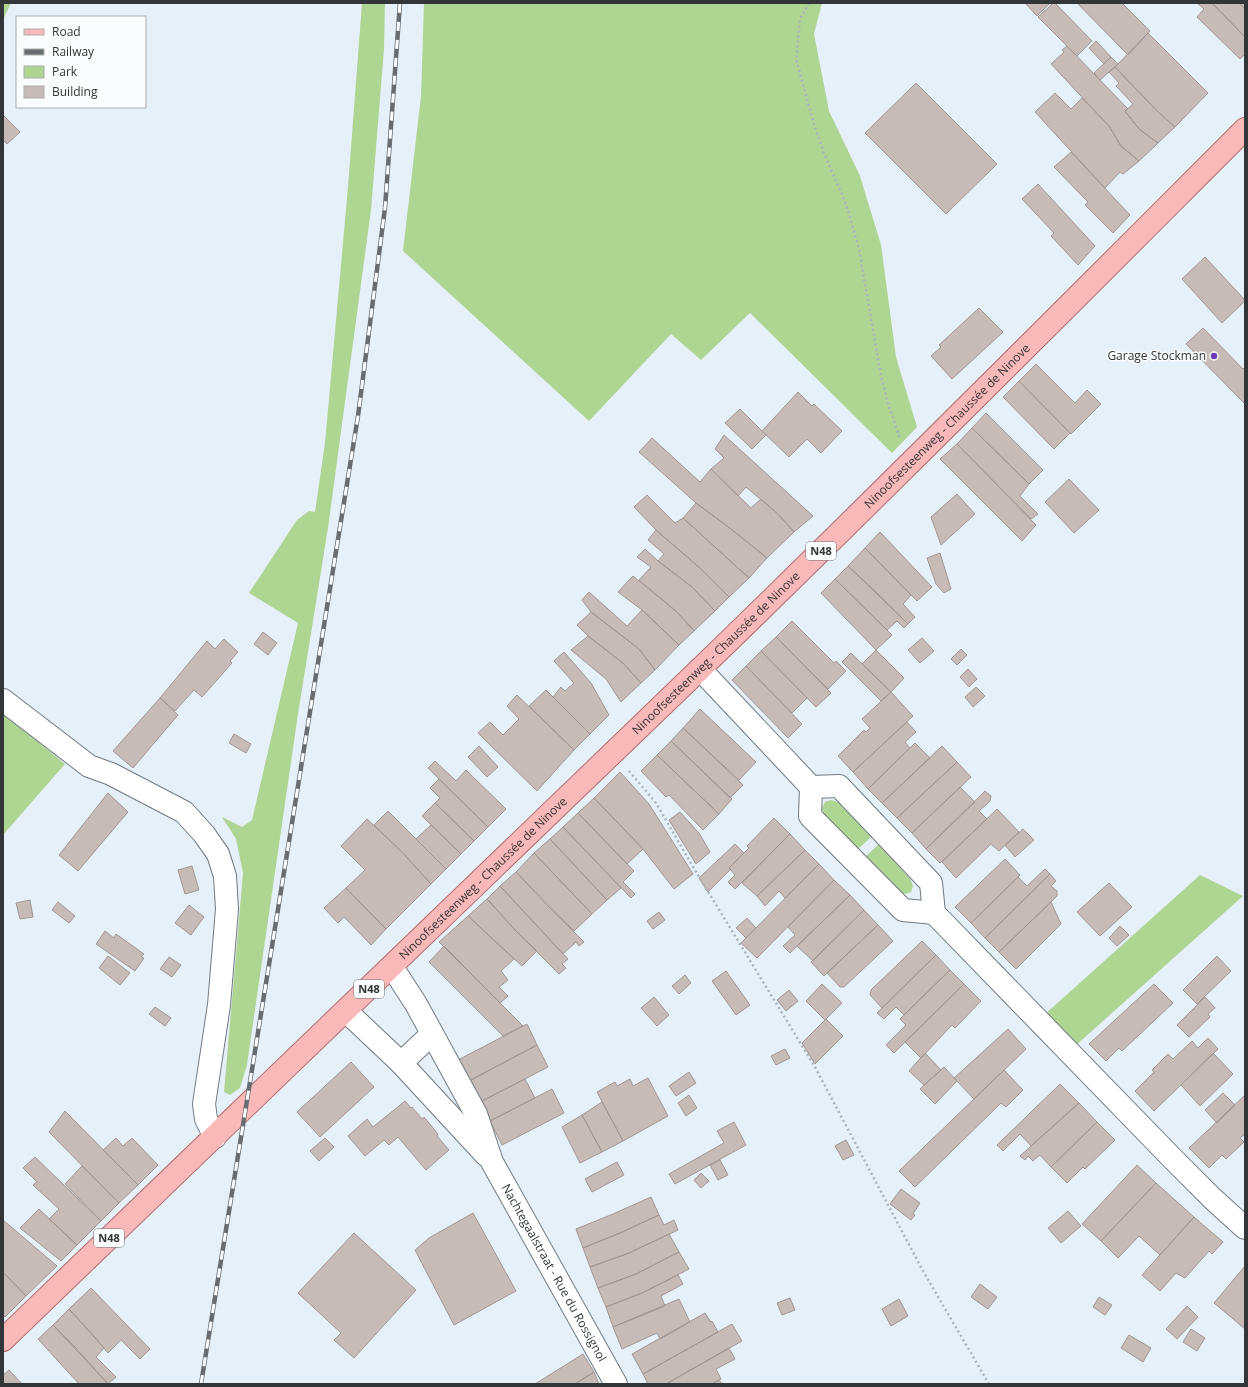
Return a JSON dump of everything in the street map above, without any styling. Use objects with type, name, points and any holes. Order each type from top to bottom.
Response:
[{"type":"main road","name":"Ninoofsesteenweg - Chaussée de Ninove","points":[[215,1137],[700,669],[912,461],[1245,129]]},
{"type":"main road","name":"N48","points":[[3,1340],[215,1137]]},
{"type":"street","points":[[700,669],[811,788],[810,816],[903,910],[934,913]]},
{"type":"street","points":[[3,700],[89,766],[111,774],[184,812],[204,834],[218,854],[225,876],[227,909],[219,1005],[204,1104],[206,1120],[215,1137]]},
{"type":"street","points":[[811,788],[839,786],[931,883],[934,913],[1167,1153],[1213,1199],[1245,1228]]},
{"type":"street","name":"Nachtegaalstraat - Rue du Rossignol","points":[[392,967],[416,1004],[476,1114],[492,1162],[616,1384]]},
{"type":"street","name":"Nachtegaalstraat - Rue du Rossignol","points":[[346,1011],[401,1063],[492,1162]]},
{"type":"street","points":[[401,1063],[432,1034]]},
{"type":"path","points":[[809,3],[800,19],[796,59],[813,121],[824,153],[846,204],[859,249],[881,376],[898,435],[912,461]]},
{"type":"path","points":[[613,752],[656,803],[696,872],[815,1067],[923,1271],[989,1384]]},
{"type":"green space","points":[[3,3],[11,3],[3,20]]},
{"type":"green space","points":[[362,3],[385,3],[384,49],[371,210],[328,528],[298,714],[247,1065],[240,1088],[230,1095],[224,1092],[243,873],[236,839],[222,817],[242,827],[252,820],[298,623],[249,593],[297,520],[309,511],[315,512],[325,443],[348,187]]},
{"type":"green space","points":[[424,3],[822,3],[814,34],[829,111],[860,176],[881,245],[896,357],[917,427],[892,453],[750,313],[701,360],[671,334],[589,421],[403,251],[421,96]]},
{"type":"green space","points":[[3,713],[65,764],[3,835]]},
{"type":"green space","points":[[831,800],[838,802],[871,837],[857,850],[824,815],[822,808],[825,802]]},
{"type":"green space","points":[[879,844],[911,880],[913,886],[911,892],[905,894],[898,892],[865,857]]},
{"type":"green space","points":[[1200,875],[1243,896],[1074,1047],[1043,1016]]},
{"type":"building","points":[[1025,3],[1050,3],[1037,16]]},
{"type":"building","points":[[1053,3],[1055,3],[1092,41],[1077,56],[1038,17]]},
{"type":"building","points":[[1077,3],[1122,3],[1150,31],[1128,55]]},
{"type":"building","points":[[1197,3],[1212,3],[1245,37],[1245,54],[1240,59],[1197,17],[1204,9]]},
{"type":"building","points":[[1212,3],[1239,3],[1245,9],[1245,37]]},
{"type":"building","points":[[1239,3],[1245,3],[1245,9]]},
{"type":"building","points":[[1148,33],[1208,93],[1175,127],[1157,111],[1115,67]]},
{"type":"building","points":[[1096,41],[1111,57],[1104,64],[1089,48]]},
{"type":"building","points":[[1067,46],[1128,109],[1125,111],[1139,129],[1158,143],[1139,161],[1121,146],[1109,126],[1051,64],[1064,52],[1062,50]]},
{"type":"building","points":[[1111,57],[1118,64],[1100,80],[1094,73]]},
{"type":"building","points":[[1115,67],[1157,111],[1175,127],[1158,143],[1139,129],[1125,111],[1133,104],[1116,86],[1119,83],[1109,72]]},
{"type":"building","points":[[916,83],[997,164],[946,214],[865,133]]},
{"type":"building","points":[[1055,93],[1071,109],[1082,98],[1109,126],[1121,146],[1139,161],[1123,174],[1120,172],[1105,188],[1035,112]]},
{"type":"building","points":[[3,115],[20,132],[7,144],[3,140]]},
{"type":"building","points":[[1071,152],[1130,215],[1113,233],[1085,205],[1088,202],[1054,167]]},
{"type":"building","points":[[1038,184],[1095,246],[1078,265],[1051,236],[1054,233],[1022,199]]},
{"type":"building","points":[[1205,257],[1245,300],[1222,323],[1182,279]]},
{"type":"building","points":[[979,308],[1003,332],[952,379],[931,356],[941,347],[939,345]]},
{"type":"building","name":"Garage Stockman","points":[[1203,328],[1243,369],[1245,367],[1245,404],[1186,344]]},
{"type":"building","points":[[1036,364],[1075,403],[1087,390],[1101,404],[1071,434],[1019,381]]},
{"type":"building","points":[[1019,381],[1070,433],[1054,449],[1003,397]]},
{"type":"building","points":[[798,392],[812,406],[814,404],[842,431],[821,453],[807,439],[789,457],[762,431]]},
{"type":"building","points":[[740,409],[766,435],[752,449],[725,423]]},
{"type":"building","points":[[986,413],[1043,470],[1029,484],[972,428]]},
{"type":"building","points":[[972,428],[1029,484],[1020,496],[1038,514],[1031,519],[957,444]]},
{"type":"building","points":[[724,435],[813,516],[794,532],[779,515],[746,487],[738,496],[711,469],[724,458],[715,449]]},
{"type":"building","points":[[652,438],[700,482],[711,469],[751,508],[761,499],[779,515],[794,532],[767,558],[696,503],[639,452]]},
{"type":"building","points":[[957,444],[1036,525],[1022,541],[940,459]]},
{"type":"building","points":[[1069,479],[1099,510],[1074,533],[1045,502]]},
{"type":"building","points":[[957,494],[975,514],[941,545],[931,517]]},
{"type":"building","points":[[647,495],[675,523],[683,518],[749,578],[729,597],[701,569],[656,530],[634,507]]},
{"type":"building","points":[[696,503],[767,558],[749,578],[683,518]]},
{"type":"building","points":[[656,530],[701,569],[729,597],[715,611],[692,587],[658,561],[664,554],[648,540]]},
{"type":"building","points":[[880,532],[932,587],[917,601],[865,548]]},
{"type":"building","points":[[865,548],[911,595],[903,604],[915,617],[908,624],[848,566]]},
{"type":"building","points":[[645,549],[692,587],[715,611],[694,631],[677,612],[639,580],[651,567],[637,557]]},
{"type":"building","points":[[940,553],[951,589],[944,593],[936,584],[927,558]]},
{"type":"building","points":[[848,566],[908,624],[904,628],[897,621],[887,630],[835,579]]},
{"type":"building","points":[[633,576],[677,612],[694,631],[679,645],[642,610],[618,592]]},
{"type":"building","points":[[835,579],[892,635],[876,650],[821,593]]},
{"type":"building","points":[[589,592],[627,626],[642,610],[679,645],[655,670],[639,649],[591,612],[582,600]]},
{"type":"building","points":[[591,612],[639,649],[655,670],[641,683],[624,664],[588,636],[577,625]]},
{"type":"building","points":[[792,621],[834,663],[836,661],[846,671],[828,689],[776,637]]},
{"type":"building","points":[[263,632],[277,643],[268,655],[254,644]]},
{"type":"building","points":[[588,636],[624,664],[641,683],[621,702],[606,679],[571,650]]},
{"type":"building","points":[[776,637],[831,693],[816,707],[761,651]]},
{"type":"building","points":[[922,638],[934,651],[920,663],[908,650]]},
{"type":"building","points":[[224,639],[238,652],[230,661],[232,663],[202,697],[194,690],[175,711],[160,698],[207,641],[215,649]]},
{"type":"building","points":[[961,649],[967,655],[957,665],[951,659]]},
{"type":"building","points":[[876,650],[904,678],[891,692],[862,664]]},
{"type":"building","points":[[761,651],[807,698],[792,713],[746,666]]},
{"type":"building","points":[[564,652],[591,683],[609,715],[590,734],[553,697],[561,687],[565,691],[574,683],[554,661]]},
{"type":"building","points":[[851,653],[891,692],[881,701],[842,662]]},
{"type":"building","points":[[746,666],[802,724],[788,738],[732,680]]},
{"type":"building","points":[[968,669],[977,679],[969,687],[960,677]]},
{"type":"building","points":[[976,687],[985,696],[973,707],[965,697]]},
{"type":"building","points":[[546,690],[590,734],[574,750],[529,706]]},
{"type":"building","points":[[891,692],[913,716],[853,772],[838,756],[864,730],[866,732],[870,728],[862,719]]},
{"type":"building","points":[[517,695],[574,750],[537,791],[478,733],[490,722],[503,735],[519,719],[507,706]]},
{"type":"building","points":[[160,698],[178,715],[133,768],[113,751]]},
{"type":"building","points":[[700,709],[756,762],[739,780],[683,728]]},
{"type":"building","points":[[907,722],[916,732],[905,742],[910,748],[868,789],[853,772]]},
{"type":"building","points":[[683,728],[743,785],[730,798],[671,741]]},
{"type":"building","points":[[234,734],[251,744],[246,753],[229,743]]},
{"type":"building","points":[[671,741],[732,799],[719,814],[657,755]]},
{"type":"building","points":[[915,743],[930,758],[882,803],[868,789]]},
{"type":"building","points":[[479,746],[498,767],[487,777],[468,757]]},
{"type":"building","points":[[942,746],[957,762],[897,818],[882,803]]},
{"type":"building","points":[[657,755],[719,814],[703,830],[669,795],[666,797],[641,771]]},
{"type":"building","points":[[435,761],[456,781],[466,770],[506,809],[488,827],[428,768]]},
{"type":"building","points":[[957,762],[971,777],[912,833],[897,818]]},
{"type":"building","points":[[620,772],[649,804],[693,874],[674,889],[643,849],[594,798]]},
{"type":"building","points":[[439,779],[488,827],[474,841],[435,803],[440,798],[430,788]]},
{"type":"building","points":[[960,787],[975,802],[926,849],[912,833]]},
{"type":"building","points":[[985,791],[991,796],[990,801],[979,811],[987,819],[940,863],[926,849]]},
{"type":"building","points":[[108,793],[128,812],[78,871],[59,855]]},
{"type":"building","points":[[594,798],[643,849],[627,864],[578,813]]},
{"type":"building","points":[[435,803],[474,841],[461,854],[422,816]]},
{"type":"building","points":[[997,809],[1019,832],[999,851],[991,844],[956,878],[942,862]]},
{"type":"building","points":[[388,811],[446,869],[431,884],[403,853],[374,825]]},
{"type":"building","points":[[680,812],[699,833],[710,852],[696,864],[669,820]]},
{"type":"building","points":[[578,813],[634,871],[623,882],[635,894],[631,898],[563,827]]},
{"type":"building","points":[[774,818],[790,834],[735,889],[728,882],[735,875],[729,868],[749,848],[747,846]]},
{"type":"building","points":[[367,819],[403,853],[431,884],[386,929],[346,888],[365,870],[341,846]]},
{"type":"building","points":[[431,825],[461,854],[446,869],[416,839]]},
{"type":"building","points":[[563,827],[621,888],[607,900],[550,839]]},
{"type":"building","points":[[1023,829],[1034,840],[1015,857],[1005,845]]},
{"type":"building","points":[[790,834],[805,850],[757,896],[742,883]]},
{"type":"building","points":[[550,839],[607,900],[592,914],[534,853]]},
{"type":"building","points":[[735,844],[744,853],[729,868],[731,869],[708,892],[699,878]]},
{"type":"building","points":[[805,850],[819,864],[785,898],[779,891],[765,906],[757,896]]},
{"type":"building","points":[[534,853],[592,914],[574,931],[516,872]]},
{"type":"building","points":[[1005,859],[1020,875],[971,923],[955,907]]},
{"type":"building","points":[[819,864],[834,880],[757,958],[741,943]]},
{"type":"building","points":[[192,866],[199,890],[185,894],[178,870]]},
{"type":"building","points":[[1045,869],[1050,874],[985,938],[971,923],[1018,877],[1027,886]]},
{"type":"building","points":[[516,872],[584,942],[579,946],[576,942],[563,954],[500,886]]},
{"type":"building","points":[[1050,874],[1056,881],[1051,886],[1057,891],[1057,896],[999,952],[985,938]]},
{"type":"building","points":[[834,880],[850,895],[790,953],[783,946],[795,935],[788,927]]},
{"type":"building","points":[[1109,883],[1132,907],[1100,936],[1077,912]]},
{"type":"building","points":[[500,886],[568,959],[562,964],[566,968],[559,974],[517,932],[487,899]]},
{"type":"building","points":[[346,888],[386,929],[371,945],[344,917],[338,923],[324,908]]},
{"type":"building","points":[[850,895],[864,910],[813,961],[797,946]]},
{"type":"building","points":[[487,899],[517,932],[537,951],[522,966],[468,916]]},
{"type":"building","points":[[30,900],[33,917],[20,919],[16,903]]},
{"type":"building","points":[[58,902],[75,916],[69,923],[52,910]]},
{"type":"building","points":[[1051,902],[1061,924],[1016,969],[999,952]]},
{"type":"building","points":[[189,905],[204,917],[191,935],[175,923]]},
{"type":"building","points":[[864,910],[878,925],[824,976],[811,962]]},
{"type":"building","points":[[659,912],[665,920],[653,929],[647,921]]},
{"type":"building","points":[[468,916],[514,959],[501,971],[508,980],[499,987],[508,996],[500,1003],[439,942]]},
{"type":"building","points":[[747,918],[756,928],[746,938],[736,928]]},
{"type":"building","points":[[878,925],[893,941],[844,987],[840,987],[827,973]]},
{"type":"building","points":[[1120,926],[1129,935],[1117,946],[1109,938]]},
{"type":"building","points":[[105,931],[114,938],[116,934],[144,954],[141,957],[144,958],[135,971],[96,944]]},
{"type":"building","points":[[922,941],[936,955],[882,1008],[870,995],[871,990]]},
{"type":"building","points":[[444,946],[523,1026],[503,1036],[429,962]]},
{"type":"building","points":[[936,955],[950,970],[904,1015],[896,1007],[884,1019],[877,1013]]},
{"type":"building","points":[[108,956],[130,973],[120,985],[99,968]]},
{"type":"building","points":[[1217,956],[1231,971],[1197,1004],[1183,990]]},
{"type":"building","points":[[169,957],[181,965],[172,977],[160,969]]},
{"type":"building","points":[[950,970],[964,984],[894,1053],[886,1045],[906,1025],[900,1019]]},
{"type":"building","points":[[726,971],[750,1005],[736,1015],[712,981]]},
{"type":"building","points":[[685,975],[691,983],[679,994],[672,986]]},
{"type":"building","points":[[822,984],[842,1003],[825,1020],[806,1001]]},
{"type":"building","points":[[964,984],[981,1001],[955,1028],[952,1025],[921,1058],[905,1042]]},
{"type":"building","points":[[1154,984],[1173,1003],[1122,1051],[1119,1048],[1106,1061],[1089,1044]]},
{"type":"building","points":[[789,990],[798,1001],[786,1011],[777,1000]]},
{"type":"building","points":[[654,997],[669,1015],[657,1026],[641,1008]]},
{"type":"building","points":[[1205,997],[1215,1008],[1208,1014],[1210,1017],[1189,1037],[1177,1025]]},
{"type":"building","points":[[155,1007],[171,1018],[165,1026],[149,1014]]},
{"type":"building","points":[[826,1019],[843,1036],[815,1064],[802,1043]]},
{"type":"building","points":[[527,1024],[537,1045],[469,1081],[458,1060]]},
{"type":"building","points":[[1008,1029],[1026,1049],[974,1099],[954,1078]]},
{"type":"building","points":[[1208,1038],[1218,1049],[1154,1111],[1135,1091],[1154,1072],[1152,1070],[1168,1054],[1173,1059],[1192,1041],[1198,1048]]},
{"type":"building","points":[[537,1045],[548,1067],[480,1102],[469,1081]]},
{"type":"building","points":[[785,1049],[790,1058],[776,1065],[771,1056]]},
{"type":"building","points":[[925,1053],[941,1070],[924,1085],[909,1071]]},
{"type":"building","points":[[1213,1053],[1233,1074],[1200,1106],[1181,1085]]},
{"type":"building","points":[[351,1062],[374,1087],[320,1137],[297,1112]]},
{"type":"building","points":[[944,1067],[957,1081],[935,1104],[920,1089]]},
{"type":"building","points":[[1004,1070],[1023,1090],[1006,1107],[1001,1103],[915,1187],[899,1171]]},
{"type":"building","points":[[689,1072],[696,1083],[676,1096],[669,1086]]},
{"type":"building","points":[[648,1078],[668,1116],[623,1141],[597,1092],[615,1082],[617,1086],[630,1079],[633,1086]]},
{"type":"building","points":[[525,1079],[535,1098],[490,1121],[480,1102]]},
{"type":"building","points":[[1060,1084],[1079,1103],[1031,1146],[1020,1134],[1003,1151],[997,1145]]},
{"type":"building","points":[[552,1089],[564,1113],[502,1145],[490,1121]]},
{"type":"building","points":[[1223,1093],[1235,1105],[1217,1123],[1205,1110]]},
{"type":"building","points":[[689,1095],[697,1108],[686,1116],[678,1103]]},
{"type":"building","points":[[1245,1095],[1245,1134],[1240,1138],[1244,1142],[1226,1159],[1222,1155],[1209,1168],[1189,1148]]},
{"type":"building","points":[[405,1101],[422,1119],[424,1117],[449,1150],[426,1170],[398,1137],[389,1145],[384,1140],[365,1156],[348,1136],[367,1119],[373,1127]]},
{"type":"building","points":[[602,1102],[623,1141],[602,1152],[582,1115]]},
{"type":"building","points":[[1079,1103],[1097,1122],[1051,1167],[1040,1155],[1033,1161],[1028,1156],[1025,1160],[1020,1156]]},
{"type":"building","points":[[65,1111],[138,1185],[119,1203],[49,1132]]},
{"type":"building","points":[[582,1115],[602,1152],[580,1163],[562,1127]]},
{"type":"building","points":[[734,1122],[746,1145],[675,1184],[669,1174],[724,1143],[717,1131]]},
{"type":"building","points":[[1097,1122],[1115,1140],[1085,1169],[1083,1167],[1067,1183],[1051,1167]]},
{"type":"building","points":[[116,1138],[123,1146],[132,1138],[158,1165],[138,1185],[103,1150]]},
{"type":"building","points":[[325,1138],[334,1147],[319,1161],[310,1151]]},
{"type":"building","points":[[846,1140],[854,1155],[843,1160],[835,1146]]},
{"type":"building","points":[[35,1157],[101,1221],[77,1245],[49,1219],[59,1209],[33,1185],[37,1182],[23,1168]]},
{"type":"building","points":[[720,1160],[728,1175],[718,1180],[710,1165]]},
{"type":"building","points":[[617,1162],[624,1175],[592,1192],[585,1179]]},
{"type":"building","points":[[1137,1165],[1156,1183],[1101,1241],[1082,1224]]},
{"type":"building","points":[[82,1166],[119,1203],[101,1221],[65,1184]]},
{"type":"building","points":[[701,1173],[709,1181],[701,1188],[694,1180]]},
{"type":"building","points":[[1156,1183],[1194,1217],[1160,1255],[1139,1236],[1118,1258],[1101,1241]]},
{"type":"building","points":[[901,1189],[920,1203],[911,1220],[890,1204]]},
{"type":"building","points":[[651,1197],[659,1215],[583,1248],[576,1229]]},
{"type":"building","points":[[39,1209],[77,1245],[61,1261],[20,1228]]},
{"type":"building","points":[[1068,1211],[1081,1226],[1061,1243],[1048,1228]]},
{"type":"building","points":[[473,1213],[516,1291],[454,1325],[415,1250],[429,1238]]},
{"type":"building","points":[[659,1215],[664,1225],[674,1220],[678,1230],[629,1253],[590,1267],[583,1248]]},
{"type":"building","points":[[1194,1217],[1223,1242],[1212,1254],[1209,1251],[1185,1278],[1176,1273],[1160,1291],[1142,1275]]},
{"type":"building","points":[[3,1220],[57,1266],[26,1296],[3,1272]]},
{"type":"building","points":[[354,1233],[416,1290],[354,1358],[334,1340],[341,1333],[298,1293]]},
{"type":"building","points":[[669,1234],[679,1252],[636,1274],[598,1288],[590,1267],[629,1253]]},
{"type":"building","points":[[679,1252],[689,1269],[642,1293],[606,1307],[598,1288],[636,1274]]},
{"type":"building","points":[[1245,1266],[1245,1329],[1214,1303]]},
{"type":"building","points":[[3,1272],[26,1296],[5,1317],[3,1316]]},
{"type":"building","points":[[678,1275],[683,1284],[661,1296],[665,1306],[613,1327],[606,1307],[642,1293]]},
{"type":"building","points":[[980,1284],[997,1297],[988,1309],[971,1297]]},
{"type":"building","points":[[91,1288],[150,1349],[140,1359],[121,1340],[108,1353],[69,1309]]},
{"type":"building","points":[[1099,1297],[1112,1305],[1105,1315],[1093,1307]]},
{"type":"building","points":[[790,1298],[795,1310],[782,1315],[777,1303]]},
{"type":"building","points":[[679,1299],[690,1322],[660,1339],[657,1333],[622,1349],[613,1327]]},
{"type":"building","points":[[899,1299],[908,1316],[891,1326],[882,1309]]},
{"type":"building","points":[[1187,1306],[1198,1317],[1177,1339],[1166,1329]]},
{"type":"building","points":[[69,1309],[104,1348],[96,1357],[116,1377],[108,1384],[53,1325]]},
{"type":"building","points":[[705,1313],[711,1322],[712,1321],[718,1332],[643,1374],[632,1354]]},
{"type":"building","points":[[732,1324],[742,1341],[666,1384],[648,1384],[643,1374]]},
{"type":"building","points":[[53,1325],[108,1384],[79,1384],[38,1339]]},
{"type":"building","points":[[1191,1329],[1205,1338],[1197,1351],[1183,1342]]},
{"type":"building","points":[[1129,1335],[1151,1348],[1143,1362],[1121,1348]]},
{"type":"building","points":[[729,1348],[735,1359],[716,1369],[721,1379],[712,1384],[666,1384]]},
{"type":"building","points":[[583,1354],[594,1372],[575,1384],[535,1384]]},
{"type":"building","points":[[9,1370],[22,1384],[3,1384],[3,1375]]},
{"type":"building","points":[[594,1372],[599,1384],[575,1384]]},
{"type":"building","points":[[719,1380],[722,1384],[712,1384]]},
{"type":"railway","points":[[201,1384],[358,416],[385,208],[400,3]]},
{"type":"place","name":"Garage Stockman","points":[[1214,356]]}]
